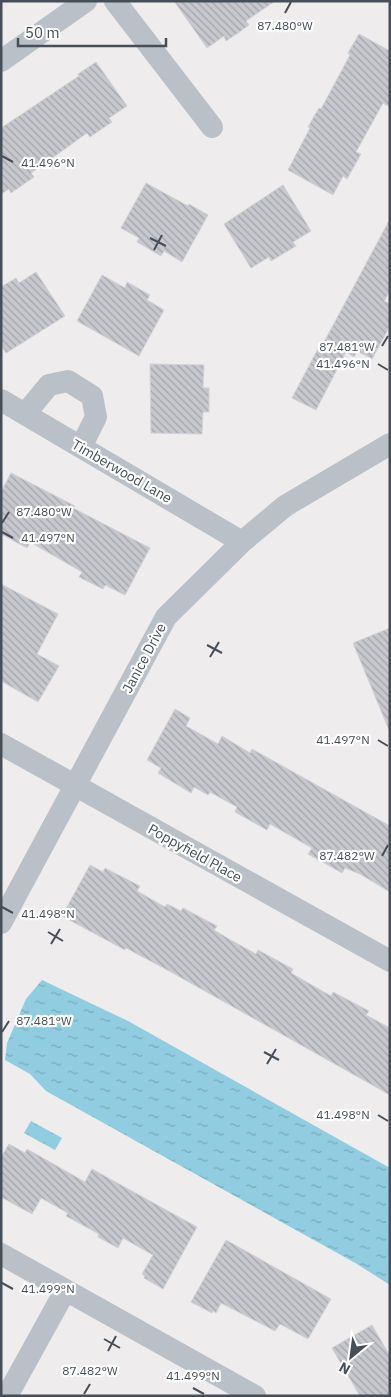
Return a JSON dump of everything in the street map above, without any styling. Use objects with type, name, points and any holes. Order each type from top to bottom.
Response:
[{"type":"street","points":[[1,61],[86,1]]},
{"type":"street","points":[[114,1],[212,127]]},
{"type":"street","points":[[25,414],[49,386],[68,381],[92,396],[96,418],[81,447]]},
{"type":"street","name":"Timberwood Lane","points":[[1,400],[242,542]]},
{"type":"street","name":"Janice Drive","points":[[1,923],[166,617],[242,542],[284,506],[390,444]]},
{"type":"street","name":"Poppyfield Place","points":[[1,744],[390,962]]},
{"type":"street","points":[[1,1254],[254,1396]]},
{"type":"street","points":[[7,1396],[65,1291]]},
{"type":"water","points":[[42,980],[128,1021],[390,1168],[390,1285],[357,1264],[46,1091],[30,1074],[5,1060],[7,1043],[26,999]]},
{"type":"water","points":[[31,1121],[62,1138],[55,1150],[24,1133]]},
{"type":"building","points":[[174,1],[275,1],[246,21],[249,25],[238,33],[226,41],[224,36],[207,48]]},
{"type":"building","points":[[359,34],[390,51],[390,107],[383,103],[356,152],[361,154],[347,179],[343,176],[333,195],[288,170],[310,128],[308,127],[319,108],[321,109]]},
{"type":"building","points":[[96,62],[127,106],[109,118],[112,122],[90,137],[87,133],[31,173],[34,177],[11,193],[9,189],[1,194],[1,128],[79,76],[78,74]]},
{"type":"building","points":[[146,183],[208,215],[182,262],[164,251],[161,256],[137,242],[139,238],[121,228]]},
{"type":"building","points":[[283,185],[311,231],[293,242],[296,246],[271,261],[269,257],[251,268],[224,224]]},
{"type":"building","points":[[390,219],[390,291],[384,301],[390,304],[390,326],[372,359],[357,351],[354,357],[346,352],[316,410],[292,398]]},
{"type":"building","points":[[36,272],[65,316],[6,353],[1,345],[1,287],[16,278],[19,283]]},
{"type":"building","points":[[102,275],[125,288],[127,282],[150,295],[147,300],[164,310],[139,356],[77,321]]},
{"type":"building","points":[[150,364],[204,365],[203,388],[209,388],[209,412],[203,412],[202,434],[151,433]]},
{"type":"building","points":[[11,473],[150,548],[125,595],[105,585],[103,589],[79,577],[82,572],[30,542],[27,548],[1,534],[1,492]]},
{"type":"building","points":[[1,584],[58,614],[37,654],[59,666],[38,702],[1,681]]},
{"type":"building","points":[[390,628],[390,730],[389,730],[353,643]]},
{"type":"building","points":[[175,709],[190,718],[186,726],[218,744],[222,736],[250,753],[252,749],[390,826],[390,892],[360,874],[345,868],[342,873],[308,854],[312,848],[270,824],[267,830],[235,812],[237,807],[210,792],[208,795],[194,787],[191,793],[158,773],[161,768],[147,760]]},
{"type":"building","points":[[90,865],[103,872],[105,868],[140,886],[137,891],[165,907],[167,904],[181,911],[183,908],[217,926],[214,930],[256,954],[258,950],[293,969],[291,973],[331,996],[333,992],[369,1011],[366,1015],[390,1028],[390,1095],[171,972],[62,916]]},
{"type":"building","points":[[9,1144],[25,1153],[27,1149],[85,1182],[92,1169],[197,1227],[163,1289],[144,1278],[145,1276],[142,1274],[153,1255],[123,1238],[118,1248],[98,1237],[99,1234],[66,1216],[68,1213],[41,1198],[32,1214],[1,1197],[1,1157]]},
{"type":"building","points":[[226,1240],[331,1299],[308,1339],[280,1324],[275,1331],[221,1303],[216,1313],[213,1311],[212,1313],[191,1302]]},
{"type":"building","points":[[372,1325],[390,1356],[390,1396],[360,1396],[332,1348]]}]
